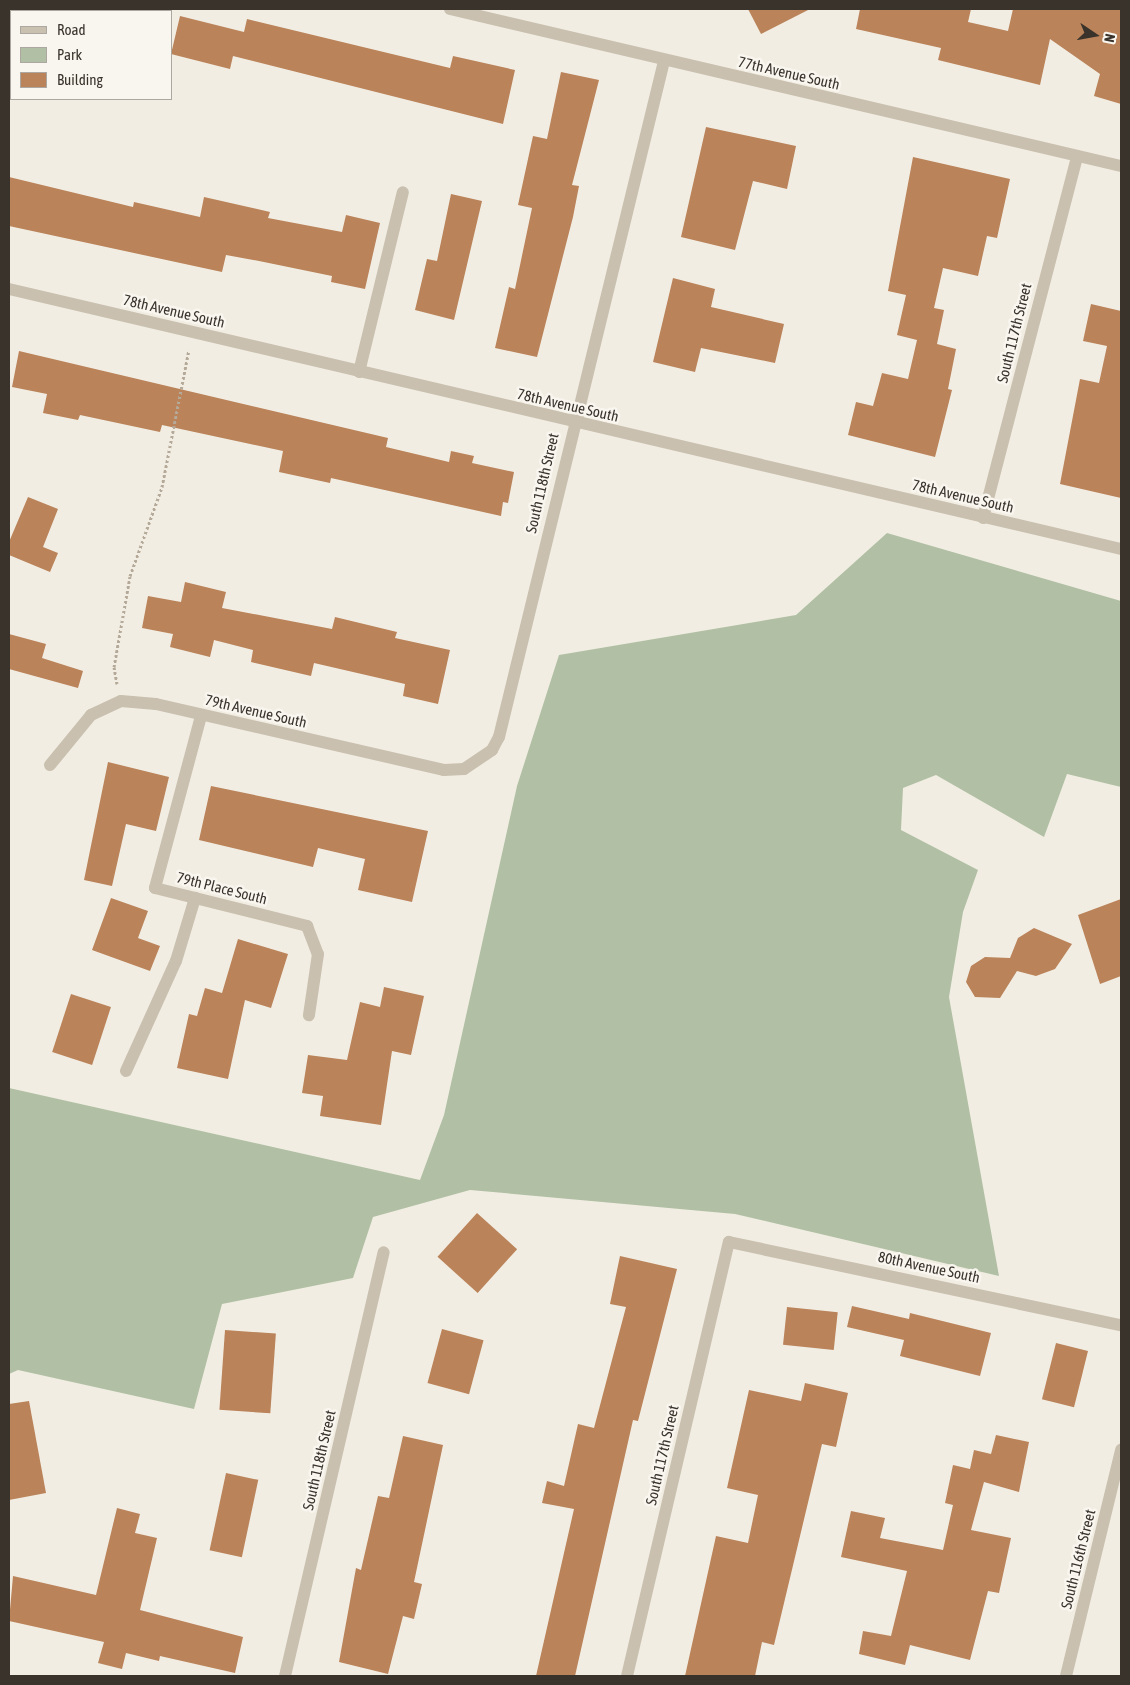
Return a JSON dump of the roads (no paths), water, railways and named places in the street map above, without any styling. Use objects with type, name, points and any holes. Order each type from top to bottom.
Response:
[{"type":"street","name":"77th Avenue South","points":[[450,9],[664,61],[1121,166]]},
{"type":"street","name":"South 118th Street","points":[[478,761],[499,736],[573,423],[664,61]]},
{"type":"street","name":"South 117th Street","points":[[983,518],[1077,156]]},
{"type":"street","points":[[359,372],[403,192]]},
{"type":"street","name":"78th Avenue South","points":[[9,288],[573,423],[1121,549]]},
{"type":"street","name":"79th Avenue South","points":[[50,766],[91,716],[121,701],[201,716],[444,770],[464,769],[478,761]]},
{"type":"street","name":"79th Place South","points":[[201,716],[155,888],[308,926],[318,954],[309,1015]]},
{"type":"street","points":[[126,1071],[176,961],[195,898]]},
{"type":"street","name":"South 117th Street","points":[[627,1676],[729,1242]]},
{"type":"street","name":"80th Avenue South","points":[[729,1242],[1121,1325]]},
{"type":"street","name":"South 118th Street","points":[[285,1676],[384,1252]]},
{"type":"street","name":"South 116th Street","points":[[1066,1675],[1121,1450]]},
{"type":"street","points":[[1066,1675],[1079,1676]]}]
